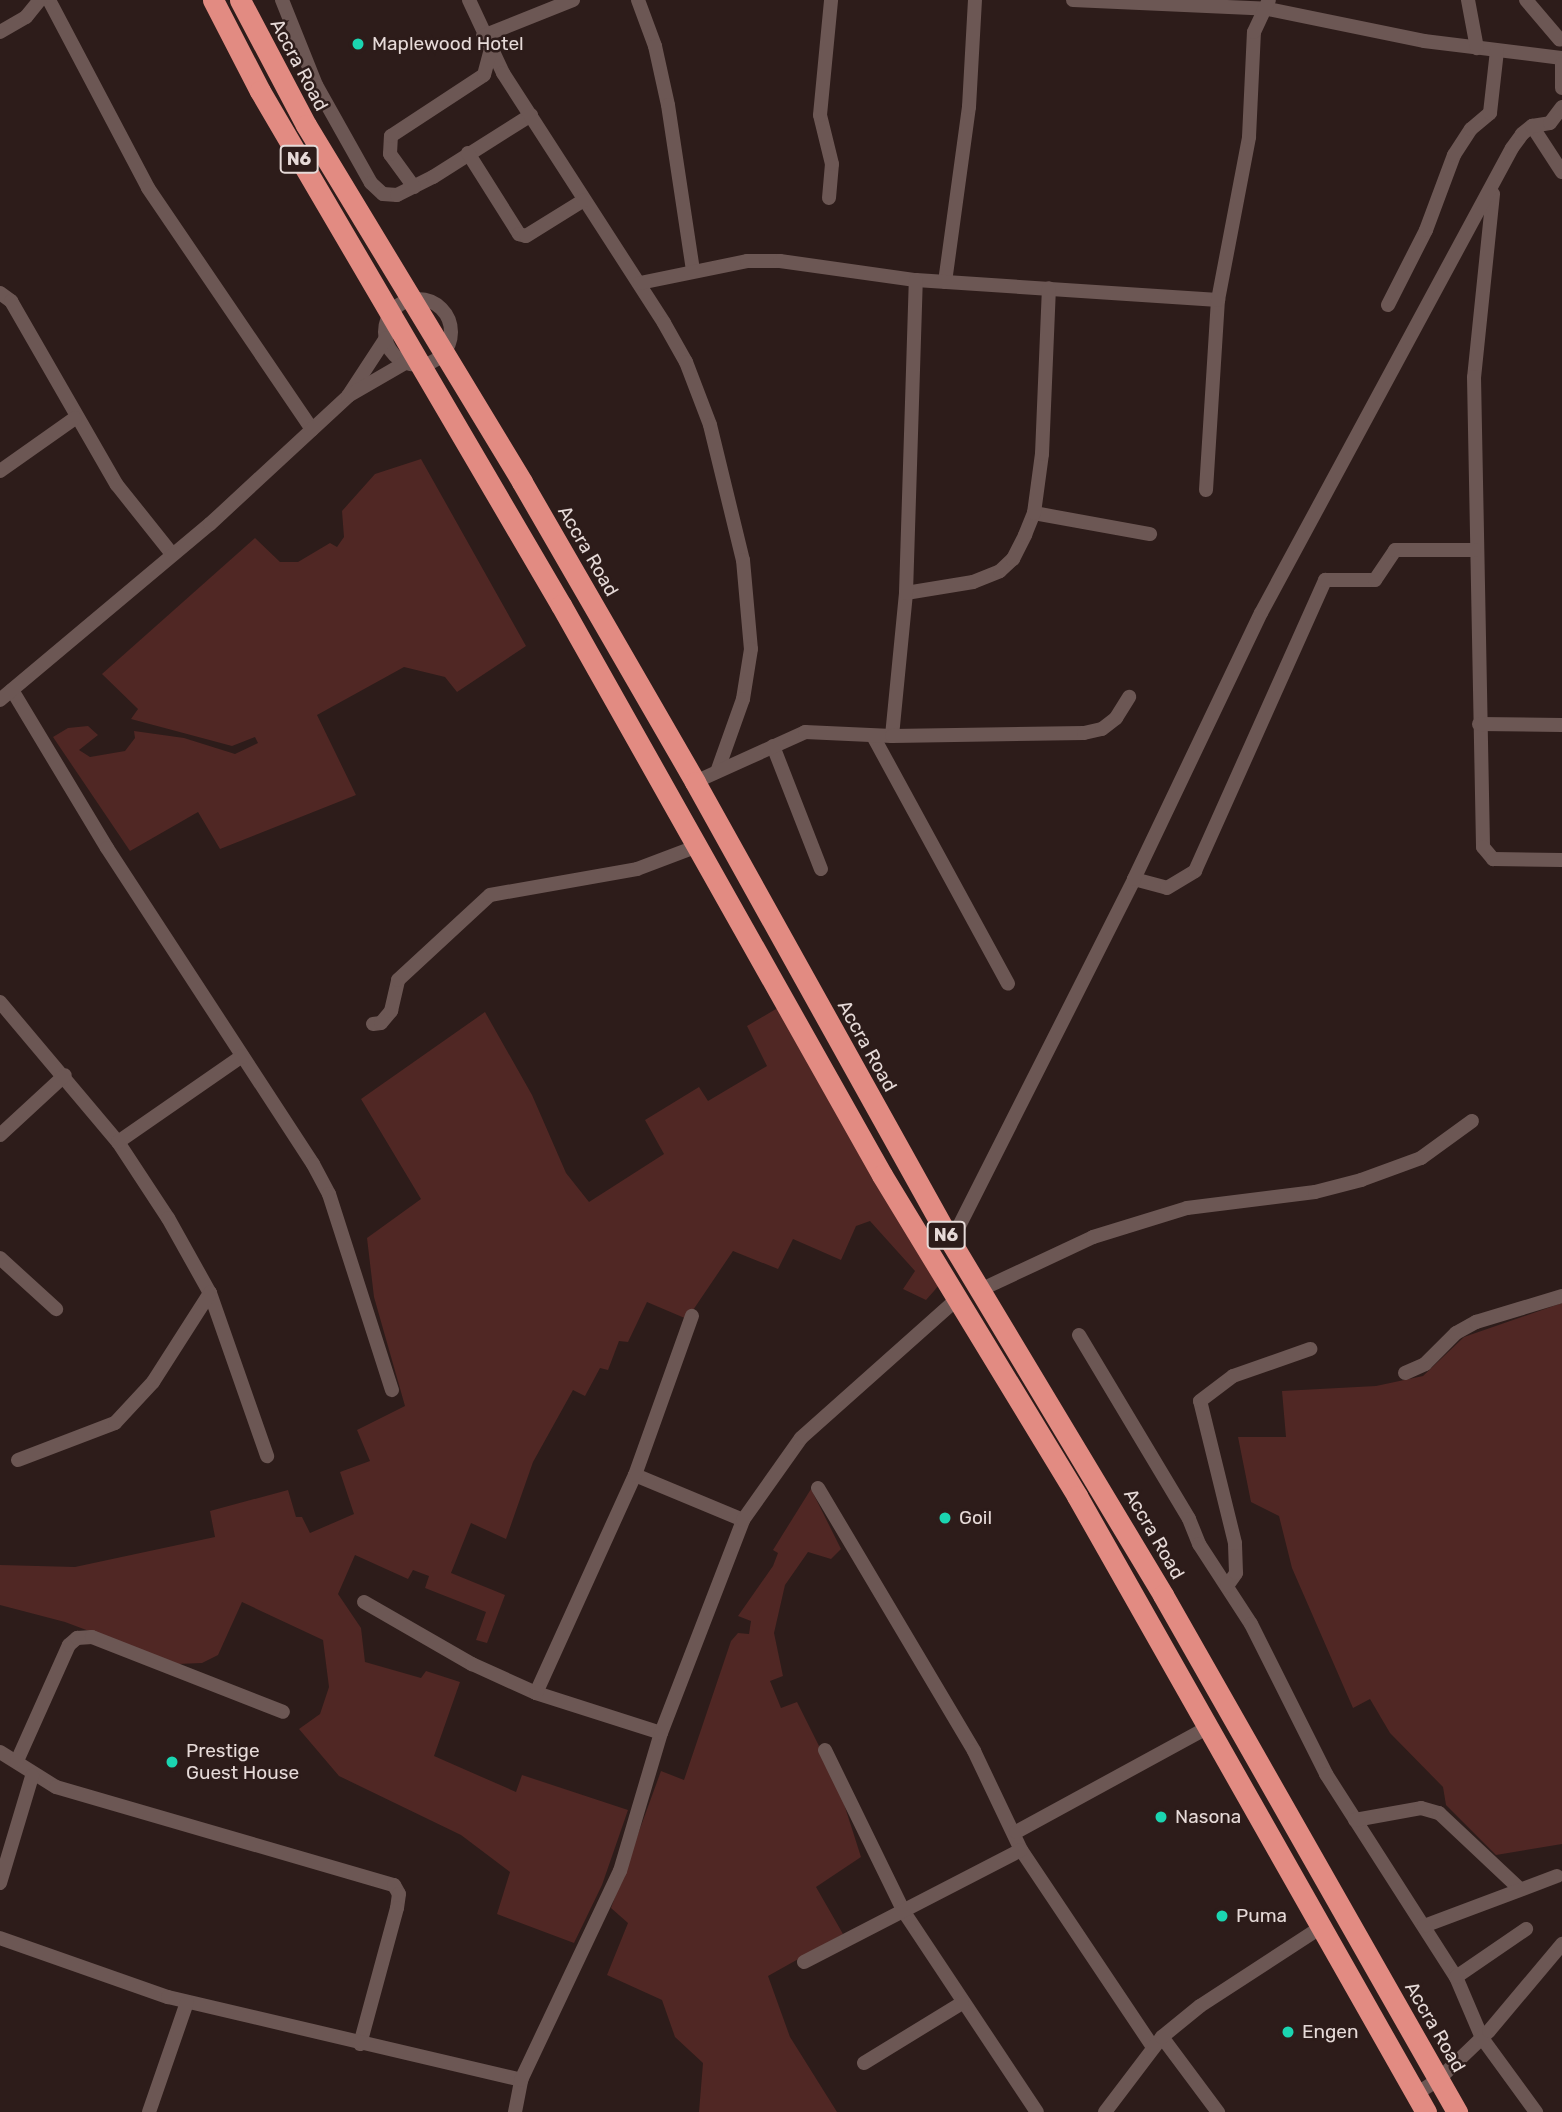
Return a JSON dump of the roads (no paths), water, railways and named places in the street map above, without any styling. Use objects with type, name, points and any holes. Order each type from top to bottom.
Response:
[{"type":"highway","name":"N6","points":[[213,0],[260,91],[390,314],[412,364],[561,605],[957,1299],[1077,1496],[1421,2103]]},
{"type":"highway","name":"Accra Road","points":[[240,0],[306,125],[587,594],[695,782],[950,1242],[1116,1512],[1457,2112]]},
{"type":"highway","points":[[561,605],[587,594]]},
{"type":"street","points":[[0,32],[26,17],[40,0]]},
{"type":"street","points":[[49,0],[148,188],[312,429]]},
{"type":"street","points":[[282,0],[316,85],[371,183],[390,196],[414,187],[531,115]]},
{"type":"street","points":[[469,0],[487,42],[584,200],[640,283],[686,362],[710,425],[743,561],[750,603],[748,675],[717,772]]},
{"type":"street","points":[[487,42],[573,0]]},
{"type":"street","points":[[638,0],[668,105],[693,270]]},
{"type":"street","points":[[829,198],[832,164],[820,115],[831,0]]},
{"type":"street","points":[[945,282],[969,107],[975,0]]},
{"type":"street","points":[[1073,0],[1268,5],[1477,48],[1562,58]]},
{"type":"street","points":[[1468,0],[1477,48]]},
{"type":"street","points":[[1526,0],[1561,42]]},
{"type":"street","points":[[1206,490],[1218,300],[1248,137],[1254,32],[1268,5]]},
{"type":"street","points":[[1561,42],[1562,25]]},
{"type":"street","points":[[414,187],[390,154],[391,136],[484,75],[487,42]]},
{"type":"street","points":[[1388,305],[1426,230],[1454,155],[1471,129],[1490,113],[1497,51]]},
{"type":"street","points":[[1562,64],[1562,88]]},
{"type":"street","points":[[950,1242],[1134,879],[1261,613],[1494,186],[1512,148],[1532,126],[1550,123],[1562,107]]},
{"type":"street","points":[[1532,126],[1562,172]]},
{"type":"street","points":[[468,153],[519,234],[526,236],[584,200]]},
{"type":"street","points":[[1494,186],[1474,377],[1474,550],[1486,855],[1500,859],[1562,860]]},
{"type":"street","points":[[640,283],[747,261],[780,261],[916,280],[1218,300]]},
{"type":"street","points":[[892,736],[906,593],[916,280]]},
{"type":"street","points":[[906,593],[973,582],[1000,571],[1013,559],[1034,513],[1042,454],[1049,288]]},
{"type":"street","points":[[1,291],[11,301],[75,418],[117,485],[172,554]]},
{"type":"street","points":[[0,700],[172,554],[348,396],[386,338],[390,314],[411,299]]},
{"type":"street","points":[[386,338],[392,353],[412,364]]},
{"type":"street","points":[[348,396],[412,364],[444,352]]},
{"type":"street","points":[[0,471],[75,418]]},
{"type":"street","points":[[1034,513],[1150,534]]},
{"type":"street","points":[[1134,879],[1167,888],[1195,871],[1325,580],[1375,580],[1395,550],[1474,550]]},
{"type":"street","points":[[12,690],[107,848],[329,1194],[392,1390]]},
{"type":"street","points":[[695,782],[805,732],[873,736],[1084,733],[1102,729],[1116,718],[1129,697]]},
{"type":"street","points":[[1479,724],[1562,725]]},
{"type":"street","points":[[873,736],[1008,984]]},
{"type":"street","points":[[773,746],[821,869]]},
{"type":"street","points":[[373,1024],[381,1023],[391,1011],[398,980],[490,895],[637,869],[698,846]]},
{"type":"street","points":[[0,1002],[118,1142],[210,1293],[267,1456]]},
{"type":"street","points":[[118,1142],[242,1056]]},
{"type":"street","points":[[0,1135],[65,1076]]},
{"type":"street","points":[[980,1290],[1093,1237],[1188,1208],[1315,1192],[1361,1180],[1421,1158],[1444,1145],[1472,1121]]},
{"type":"street","points":[[0,1258],[56,1309]]},
{"type":"street","points":[[18,1460],[115,1423],[153,1382],[210,1293]]},
{"type":"street","points":[[1405,1373],[1425,1364],[1456,1333],[1476,1322],[1559,1294]]},
{"type":"street","points":[[515,2112],[522,2080],[620,1871],[661,1733],[743,1520],[801,1438],[957,1299]]},
{"type":"street","points":[[536,1693],[635,1475],[692,1316]]},
{"type":"street","points":[[1079,1335],[1287,1689],[1326,1774],[1456,1977],[1482,2038],[1536,2112]]},
{"type":"street","points":[[1227,1586],[1236,1573],[1235,1543],[1200,1401],[1226,1380],[1310,1349]]},
{"type":"street","points":[[635,1475],[743,1520]]},
{"type":"street","points":[[818,1488],[974,1751],[1016,1832],[1021,1850],[1157,2042],[1218,2112]]},
{"type":"street","points":[[364,1602],[472,1664],[536,1693],[661,1733]]},
{"type":"street","points":[[17,1761],[69,1646],[77,1638],[92,1637],[283,1712]]},
{"type":"street","points":[[1016,1832],[1207,1728]]},
{"type":"street","points":[[825,1750],[904,1912],[1037,2112]]},
{"type":"street","points":[[0,1752],[17,1761],[32,1776],[195,1830],[394,1885],[399,1894],[397,1908],[360,2044]]},
{"type":"street","points":[[0,1883],[32,1776]]},
{"type":"street","points":[[1355,1820],[1422,1808],[1439,1813],[1519,1888]]},
{"type":"street","points":[[804,1962],[1021,1850]]},
{"type":"street","points":[[1424,1926],[1519,1888],[1557,1876]]},
{"type":"street","points":[[1105,2112],[1157,2042],[1200,2006],[1321,1927]]},
{"type":"street","points":[[1456,1977],[1526,1929]]},
{"type":"street","points":[[0,1938],[187,2002],[522,2080]]},
{"type":"street","points":[[1421,2103],[1438,2079],[1482,2038],[1562,1944]]},
{"type":"street","points":[[149,2112],[187,2002]]},
{"type":"street","points":[[864,2063],[962,2003]]},
{"type":"place","name":"Maplewood Hotel","points":[[358,44]]},
{"type":"place","name":"Goil","points":[[945,1518]]},
{"type":"place","name":"Prestige Guest House","points":[[172,1762]]},
{"type":"place","name":"Nasona","points":[[1161,1817]]},
{"type":"place","name":"Puma","points":[[1222,1916]]},
{"type":"place","name":"Engen","points":[[1288,2032]]}]
